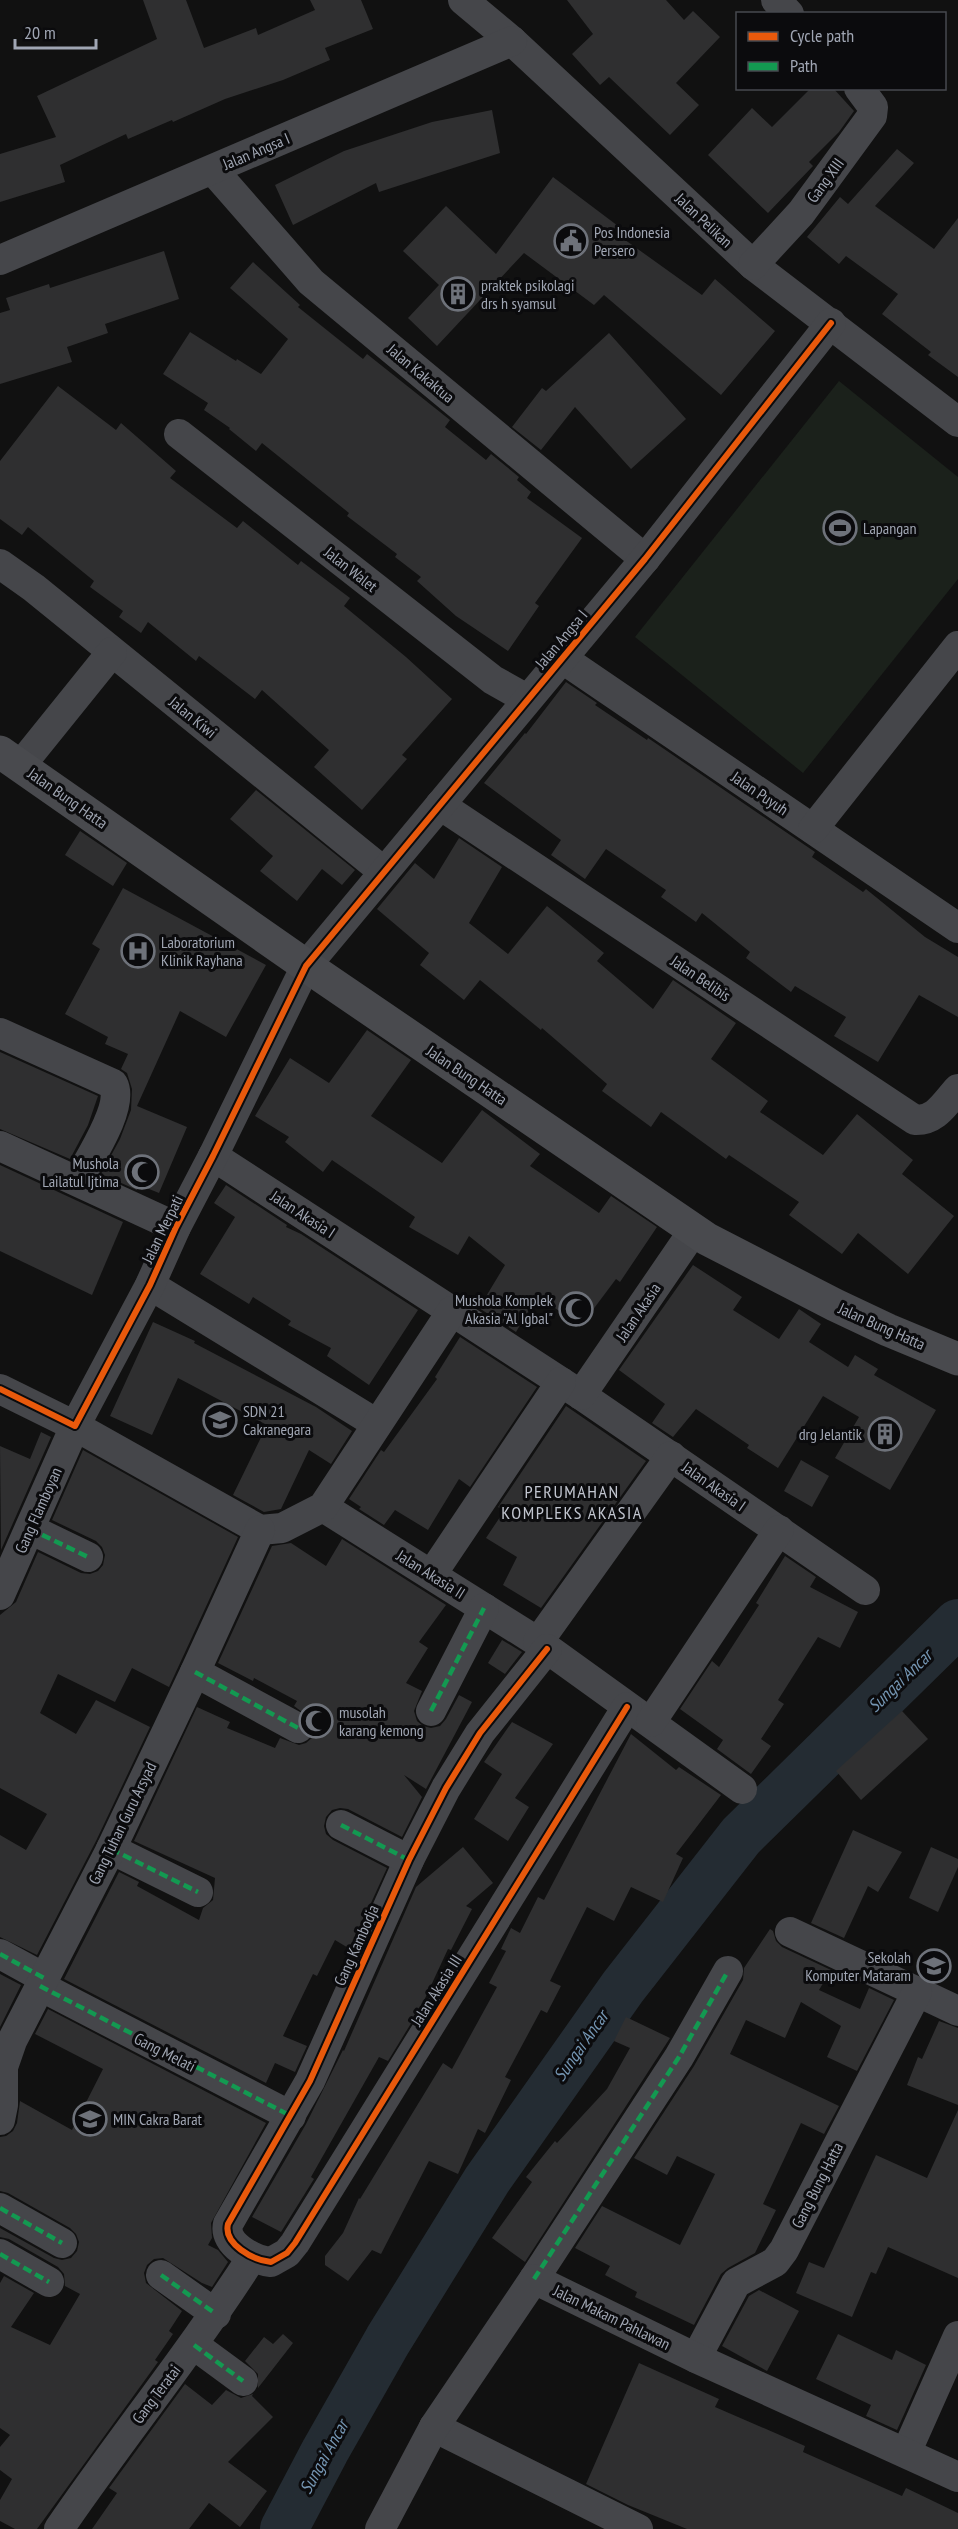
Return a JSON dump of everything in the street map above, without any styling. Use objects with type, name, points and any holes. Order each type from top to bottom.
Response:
[{"type":"main road","name":"Jalan Bung Hatta","points":[[10,758],[306,966],[694,1230],[755,1265],[835,1305],[958,1359]]},
{"type":"street","name":"Jalan Pelikan","points":[[463,0],[512,41],[753,266],[958,422]]},
{"type":"street","points":[[776,0],[787,12]]},
{"type":"street","name":"Jalan Angsa I","points":[[0,260],[512,41]]},
{"type":"street","name":"Gang XIII","points":[[753,266],[801,213],[872,116],[873,107],[860,90]]},
{"type":"street","name":"Jalan Kakaktua","points":[[213,170],[311,282],[645,559]]},
{"type":"street","name":"Jalan Angsa I","points":[[306,966],[526,699],[563,659],[645,559],[831,324]]},
{"type":"street","name":"Jalan Walet","points":[[179,434],[492,680],[526,699]]},
{"type":"street","name":"Jalan Kiwi","points":[[0,564],[34,588],[384,872]]},
{"type":"street","points":[[813,829],[958,646]]},
{"type":"street","points":[[10,758],[111,652]]},
{"type":"street","name":"Jalan Puyuh","points":[[563,659],[958,928]]},
{"type":"street","name":"Jalan Belibis","points":[[440,805],[915,1120],[927,1121],[958,1089]]},
{"type":"street","name":"Jalan Merpati","points":[[75,1426],[150,1285],[176,1227],[306,966]]},
{"type":"street","points":[[0,1033],[113,1084],[117,1091],[113,1112],[78,1180]]},
{"type":"street","points":[[0,1146],[176,1227]]},
{"type":"street","name":"Jalan Akasia I","points":[[213,1156],[571,1388],[865,1590]]},
{"type":"street","name":"Jalan Akasia","points":[[571,1388],[694,1230]]},
{"type":"street","points":[[150,1285],[377,1424]]},
{"type":"street","points":[[0,1389],[75,1426],[260,1530],[282,1528],[323,1507],[452,1311]]},
{"type":"street","points":[[432,1574],[571,1388]]},
{"type":"street","name":"Gang Flamboyan","points":[[0,1595],[75,1426]]},
{"type":"street","points":[[543,1645],[671,1456]]},
{"type":"street","name":"Jalan Akasia II","points":[[323,1507],[543,1645],[742,1790]]},
{"type":"street","points":[[30,1529],[88,1557]]},
{"type":"street","name":"Gang Tuhan Guru Arsyad","points":[[0,2120],[3,2105],[3,2067],[12,2042],[111,1848],[260,1530]]},
{"type":"street","points":[[639,1715],[779,1530]]},
{"type":"street","points":[[431,1711],[484,1608]]},
{"type":"street","name":"Gang Kambodja","points":[[252,2257],[228,2238],[226,2230],[228,2224],[310,2081],[409,1860],[466,1752],[543,1645]]},
{"type":"street","points":[[195,1672],[298,1728]]},
{"type":"street","name":"Jalan Akasia III","points":[[252,2257],[271,2262],[287,2253],[296,2243],[639,1715]]},
{"type":"street","points":[[341,1825],[409,1860]]},
{"type":"street","points":[[111,1848],[198,1892]]},
{"type":"street","points":[[790,1932],[958,2011]]},
{"type":"street","name":"Gang Melati","points":[[0,1954],[42,1982],[291,2116]]},
{"type":"street","points":[[534,2279],[679,2057],[728,1971]]},
{"type":"street","name":"Gang Bung Hatta","points":[[696,2358],[736,2283],[775,2262],[784,2250],[917,1992]]},
{"type":"street","points":[[0,2208],[62,2243]]},
{"type":"street","points":[[0,2254],[49,2282]]},
{"type":"street","name":"Gang Teratai","points":[[59,2529],[108,2458],[216,2314],[252,2257]]},
{"type":"street","points":[[161,2274],[216,2314]]},
{"type":"street","name":"Jalan Makam Pahlawan","points":[[380,2529],[434,2427],[534,2279],[696,2358],[958,2477]]},
{"type":"street","points":[[906,2453],[958,2336]]},
{"type":"street","points":[[194,2345],[243,2380]]},
{"type":"street","points":[[434,2427],[638,2529]]},
{"type":"shaded area","name":"Lapangan","points":[[839,381],[958,477],[958,579],[803,773],[635,637]]},
{"type":"building","points":[[143,0],[186,0],[204,48],[256,28],[258,35],[315,10],[310,0],[361,0],[373,29],[325,48],[330,60],[283,80],[225,99],[128,139],[126,134],[60,165],[65,182],[0,202],[0,154],[56,137],[37,96],[157,39]]},
{"type":"building","points":[[567,0],[666,0],[684,20],[693,11],[720,37],[676,83],[699,105],[670,135],[609,77],[600,85],[572,54],[593,34]]},
{"type":"building","points":[[809,90],[835,90],[854,111],[839,132],[809,162],[813,166],[768,213],[708,155],[752,108],[772,127]]},
{"type":"building","points":[[492,110],[500,153],[379,192],[376,183],[293,225],[275,185],[344,151],[432,122]]},
{"type":"building","points":[[897,149],[914,163],[875,206],[934,249],[958,218],[958,377],[928,355],[931,352],[882,314],[898,294],[846,256],[839,264],[807,237],[840,197],[848,204]]},
{"type":"building","points":[[553,177],[618,226],[614,232],[702,295],[715,279],[775,331],[721,395],[604,295],[594,305],[524,253],[437,346],[408,318],[439,285],[403,251],[446,206],[496,254]]},
{"type":"building","points":[[164,251],[179,299],[105,324],[108,333],[67,347],[72,362],[0,384],[0,313],[10,310],[6,298],[49,284],[50,288]]},
{"type":"building","points":[[253,262],[300,305],[298,307],[363,359],[367,354],[450,420],[445,427],[486,460],[491,454],[519,477],[517,480],[531,492],[527,498],[582,538],[535,603],[539,606],[508,651],[456,616],[417,581],[421,577],[395,557],[397,554],[347,516],[349,513],[262,443],[256,451],[230,428],[204,410],[208,403],[163,374],[190,332],[261,374],[288,339],[230,288]]},
{"type":"building","points":[[609,333],[686,419],[631,469],[575,407],[541,450],[512,427],[542,388],[546,391]]},
{"type":"building","points":[[58,386],[116,430],[121,423],[176,471],[170,478],[237,528],[243,521],[298,565],[301,561],[350,598],[344,606],[406,657],[452,699],[402,755],[407,759],[362,810],[314,767],[329,750],[262,690],[255,699],[199,656],[196,661],[148,622],[141,633],[119,617],[123,611],[90,587],[94,581],[28,527],[22,535],[0,519],[0,461]]},
{"type":"building","points":[[566,682],[597,703],[595,705],[647,740],[648,738],[815,852],[812,857],[863,892],[866,889],[925,937],[958,957],[958,1017],[919,995],[878,1062],[834,1036],[846,1017],[795,986],[791,992],[746,958],[750,952],[702,913],[696,922],[661,897],[666,890],[606,849],[585,879],[551,855],[561,840],[484,783]]},
{"type":"building","points":[[256,790],[355,870],[342,885],[322,869],[297,901],[260,871],[273,856],[230,819]]},
{"type":"building","points":[[80,831],[127,863],[113,886],[65,855]]},
{"type":"building","points":[[459,838],[502,867],[469,923],[508,954],[547,906],[604,953],[597,961],[653,1009],[673,980],[736,1023],[711,1059],[768,1101],[760,1112],[823,1155],[857,1114],[913,1160],[902,1174],[954,1216],[908,1274],[858,1233],[842,1254],[789,1215],[799,1202],[729,1155],[726,1159],[661,1112],[651,1127],[602,1091],[607,1084],[542,1028],[541,1030],[480,980],[464,1000],[420,965],[429,953],[377,909],[415,863],[434,879]]},
{"type":"building","points":[[123,888],[266,965],[226,1037],[180,1011],[137,1106],[187,1127],[159,1193],[139,1185],[137,1190],[101,1174],[120,1139],[131,1110],[132,1089],[127,1073],[121,1069],[128,1054],[105,1044],[108,1037],[65,1014],[100,949],[92,944]]},
{"type":"building","points":[[367,1030],[411,1060],[371,1116],[442,1163],[482,1110],[540,1154],[530,1166],[599,1213],[611,1196],[657,1227],[620,1282],[616,1279],[580,1327],[538,1295],[516,1332],[479,1308],[505,1265],[469,1236],[458,1255],[409,1227],[415,1217],[332,1160],[323,1172],[285,1142],[289,1137],[255,1116],[290,1058],[329,1083]]},
{"type":"building","points":[[0,1052],[98,1096],[88,1125],[70,1159],[0,1129]]},
{"type":"building","points":[[0,1165],[123,1222],[92,1295],[0,1251]]},
{"type":"building","points":[[226,1185],[287,1225],[286,1227],[301,1234],[418,1310],[369,1385],[327,1356],[331,1348],[288,1325],[291,1321],[253,1297],[249,1304],[200,1274],[235,1217],[214,1203]]},
{"type":"building","points":[[693,1265],[742,1297],[733,1310],[779,1339],[799,1309],[821,1324],[809,1342],[848,1367],[855,1355],[878,1369],[874,1375],[936,1410],[890,1490],[835,1458],[859,1417],[823,1396],[778,1468],[747,1448],[749,1445],[696,1409],[673,1437],[652,1423],[665,1404],[619,1370]]},
{"type":"building","points":[[153,1322],[195,1341],[194,1343],[316,1407],[352,1431],[331,1464],[309,1450],[281,1509],[264,1512],[233,1495],[267,1425],[178,1378],[152,1435],[110,1416]]},
{"type":"building","points":[[460,1337],[537,1387],[470,1487],[459,1479],[428,1530],[395,1510],[384,1525],[359,1509],[361,1507],[349,1499],[381,1450],[384,1452],[437,1379],[435,1377]]},
{"type":"building","points":[[566,1406],[646,1461],[541,1608],[503,1585],[517,1557],[486,1538],[504,1511],[498,1507]]},
{"type":"building","points":[[41,1432],[51,1437],[1,1550],[0,1446],[30,1459]]},
{"type":"building","points":[[83,1450],[238,1537],[169,1687],[132,1668],[115,1702],[58,1674],[40,1713],[76,1734],[96,1700],[150,1727],[96,1841],[37,1955],[0,1937],[0,1835],[26,1850],[47,1814],[0,1788],[0,1615],[16,1602],[38,1552],[81,1573],[90,1574],[98,1571],[103,1565],[105,1555],[102,1547],[96,1541],[52,1520]]},
{"type":"building","points":[[801,1460],[829,1476],[812,1507],[784,1491]]},
{"type":"building","points":[[342,1539],[446,1605],[419,1642],[428,1648],[406,1683],[422,1691],[414,1711],[417,1721],[431,1728],[440,1726],[459,1695],[472,1702],[426,1789],[404,1775],[422,1797],[402,1837],[348,1809],[332,1810],[326,1817],[324,1826],[326,1834],[333,1840],[387,1868],[350,1949],[335,1940],[317,1976],[313,1974],[283,2036],[307,2046],[295,2072],[275,2063],[266,2083],[64,1979],[119,1872],[139,1882],[137,1886],[199,1920],[203,1908],[213,1900],[215,1878],[134,1841],[197,1707],[230,1722],[227,1728],[275,1748],[280,1738],[299,1745],[313,1737],[315,1728],[313,1720],[294,1706],[297,1701],[254,1678],[253,1681],[218,1663],[272,1546],[291,1543],[326,1566]]},
{"type":"building","points":[[785,1556],[816,1577],[810,1587],[858,1612],[840,1648],[818,1637],[778,1700],[784,1704],[761,1739],[771,1746],[751,1774],[717,1749],[723,1740],[680,1709],[712,1661],[719,1667],[759,1605],[756,1603]]},
{"type":"building","points":[[502,1640],[522,1652],[505,1674],[488,1663]]},
{"type":"building","points":[[902,1711],[928,1739],[861,1800],[836,1771]]},
{"type":"building","points":[[512,1722],[553,1744],[515,1798],[529,1807],[508,1841],[474,1819],[502,1774],[484,1762]]},
{"type":"building","points":[[631,1734],[676,1770],[679,1767],[721,1795],[676,1854],[683,1858],[663,1902],[631,1887],[614,1921],[587,1907],[550,1981],[561,1986],[547,2013],[541,2010],[505,2077],[511,2080],[485,2133],[478,2129],[458,2174],[429,2161],[381,2254],[372,2250],[348,2281],[325,2265],[325,2256],[343,2233],[359,2198],[443,2063],[452,2069],[497,1987],[489,1983],[506,1951],[501,1949],[511,1928],[520,1933],[538,1897],[544,1900]]},
{"type":"building","points":[[853,1830],[902,1852],[878,1892],[868,1886],[844,1938],[811,1923]]},
{"type":"building","points":[[463,1847],[493,1883],[466,1906],[472,1909],[451,1950],[448,1949],[421,2007],[388,2061],[379,2057],[311,2177],[314,2179],[281,2232],[252,2217],[306,2124],[344,2051],[416,1887]]},
{"type":"building","points":[[931,1847],[958,1859],[958,1867],[938,1912],[909,1898]]},
{"type":"building","points":[[770,1929],[782,1947],[831,1970],[819,1990],[860,2009],[869,1988],[894,2000],[857,2071],[827,2057],[841,2026],[801,2002],[785,2038],[746,2020],[730,2054],[839,2106],[824,2134],[801,2123],[763,2204],[776,2210],[755,2253],[721,2274],[694,2325],[635,2297],[637,2292],[605,2275],[610,2266],[575,2248],[602,2206],[680,2245],[715,2174],[677,2156],[667,2175],[634,2158],[694,2066],[743,1980],[744,1968]]},
{"type":"building","points":[[0,1974],[21,1985],[0,2027]]},
{"type":"building","points":[[48,2009],[266,2123],[211,2223],[212,2238],[208,2245],[218,2250],[228,2262],[212,2287],[163,2258],[154,2259],[147,2265],[144,2273],[146,2283],[182,2311],[169,2331],[173,2334],[155,2360],[158,2362],[37,2529],[15,2529],[0,2521],[0,2500],[12,2479],[0,2470],[0,2447],[10,2435],[0,2428],[0,2283],[4,2276],[34,2293],[11,2327],[50,2345],[80,2294],[65,2286],[64,2274],[58,2267],[9,2239],[0,2237],[0,2228],[54,2258],[62,2260],[71,2258],[77,2251],[79,2242],[76,2234],[70,2228],[8,2193],[0,2191],[0,2137],[13,2131],[17,2123],[20,2101],[72,2130],[103,2069],[35,2034]]},
{"type":"building","points":[[626,2017],[670,2038],[525,2262],[492,2238],[532,2182],[526,2177],[555,2141],[557,2143],[607,2089],[630,2048],[614,2041]]},
{"type":"building","points":[[939,2021],[958,2028],[958,2105],[907,2085],[918,2057],[922,2059]]},
{"type":"building","points":[[958,2110],[958,2278],[888,2247],[876,2274],[871,2272],[852,2317],[796,2293],[809,2262],[824,2268],[876,2155],[927,2178]]},
{"type":"building","points":[[759,2290],[799,2311],[767,2371],[722,2346],[749,2296]]},
{"type":"building","points":[[283,2334],[293,2343],[258,2388],[258,2374],[245,2361],[264,2337],[273,2344]]},
{"type":"building","points":[[838,2334],[892,2360],[896,2350],[926,2365],[897,2430],[866,2416],[871,2405],[816,2379]]},
{"type":"building","points":[[639,2363],[719,2399],[715,2407],[805,2446],[803,2452],[902,2496],[906,2488],[958,2513],[958,2529],[687,2529],[628,2505],[586,2484]]},
{"type":"building","points":[[185,2384],[212,2405],[226,2390],[241,2398],[253,2394],[252,2396],[273,2417],[228,2462],[267,2491],[240,2527],[209,2503],[189,2529],[92,2529],[117,2493],[109,2488]]},
{"type":"waterway","name":"Sungai Ancar","points":[[284,2529],[388,2340],[487,2180],[623,1987],[741,1836],[958,1623]]},
{"type":"marked path","points":[[30,1529],[88,1557]]},
{"type":"marked path","points":[[431,1711],[484,1608]]},
{"type":"marked path","points":[[195,1672],[298,1728]]},
{"type":"marked path","points":[[341,1825],[409,1860]]},
{"type":"marked path","points":[[111,1849],[198,1892]]},
{"type":"marked path","points":[[0,1954],[44,1978]]},
{"type":"marked path","points":[[534,2279],[679,2057],[728,1971]]},
{"type":"marked path","points":[[40,1986],[291,2116]]},
{"type":"marked path","points":[[0,2208],[62,2243]]},
{"type":"marked path","points":[[0,2254],[49,2282]]},
{"type":"marked path","points":[[161,2275],[216,2314]]},
{"type":"marked path","points":[[194,2345],[243,2381]]},
{"type":"cycle path","points":[[0,1389],[75,1426],[150,1285],[176,1227],[306,966],[645,559],[831,323]]},
{"type":"cycle path","points":[[547,1649],[480,1733],[446,1788],[409,1860],[310,2081],[228,2224],[230,2238],[241,2250],[256,2258],[271,2262],[287,2253],[295,2243],[627,1707]]},
{"type":"place","name":"Pos Indonesia Persero","points":[[571,241]]},
{"type":"place","name":"praktek psikolagi drs h syamsul","points":[[458,294]]},
{"type":"place","name":"Lapangan","points":[[840,528]]},
{"type":"place","name":"Laboratorium Klinik Rayhana","points":[[138,951]]},
{"type":"place","name":"Mushola Lailatul Ijtima","points":[[142,1172]]},
{"type":"place","name":"Mushola Komplek Akasia \"Al Igbal\"","points":[[576,1309]]},
{"type":"place","name":"SDN 21 Cakranegara","points":[[220,1420]]},
{"type":"place","name":"drg Jelantik","points":[[885,1434]]},
{"type":"place","name":"musolah karang kemong","points":[[316,1721]]},
{"type":"place","name":"Sekolah Komputer Mataram","points":[[934,1966]]},
{"type":"place","name":"MIN Cakra Barat","points":[[90,2119]]},
{"type":"district","name":"PERUMAHAN KOMPLEKS AKASIA","points":[[572,1502]]}]
